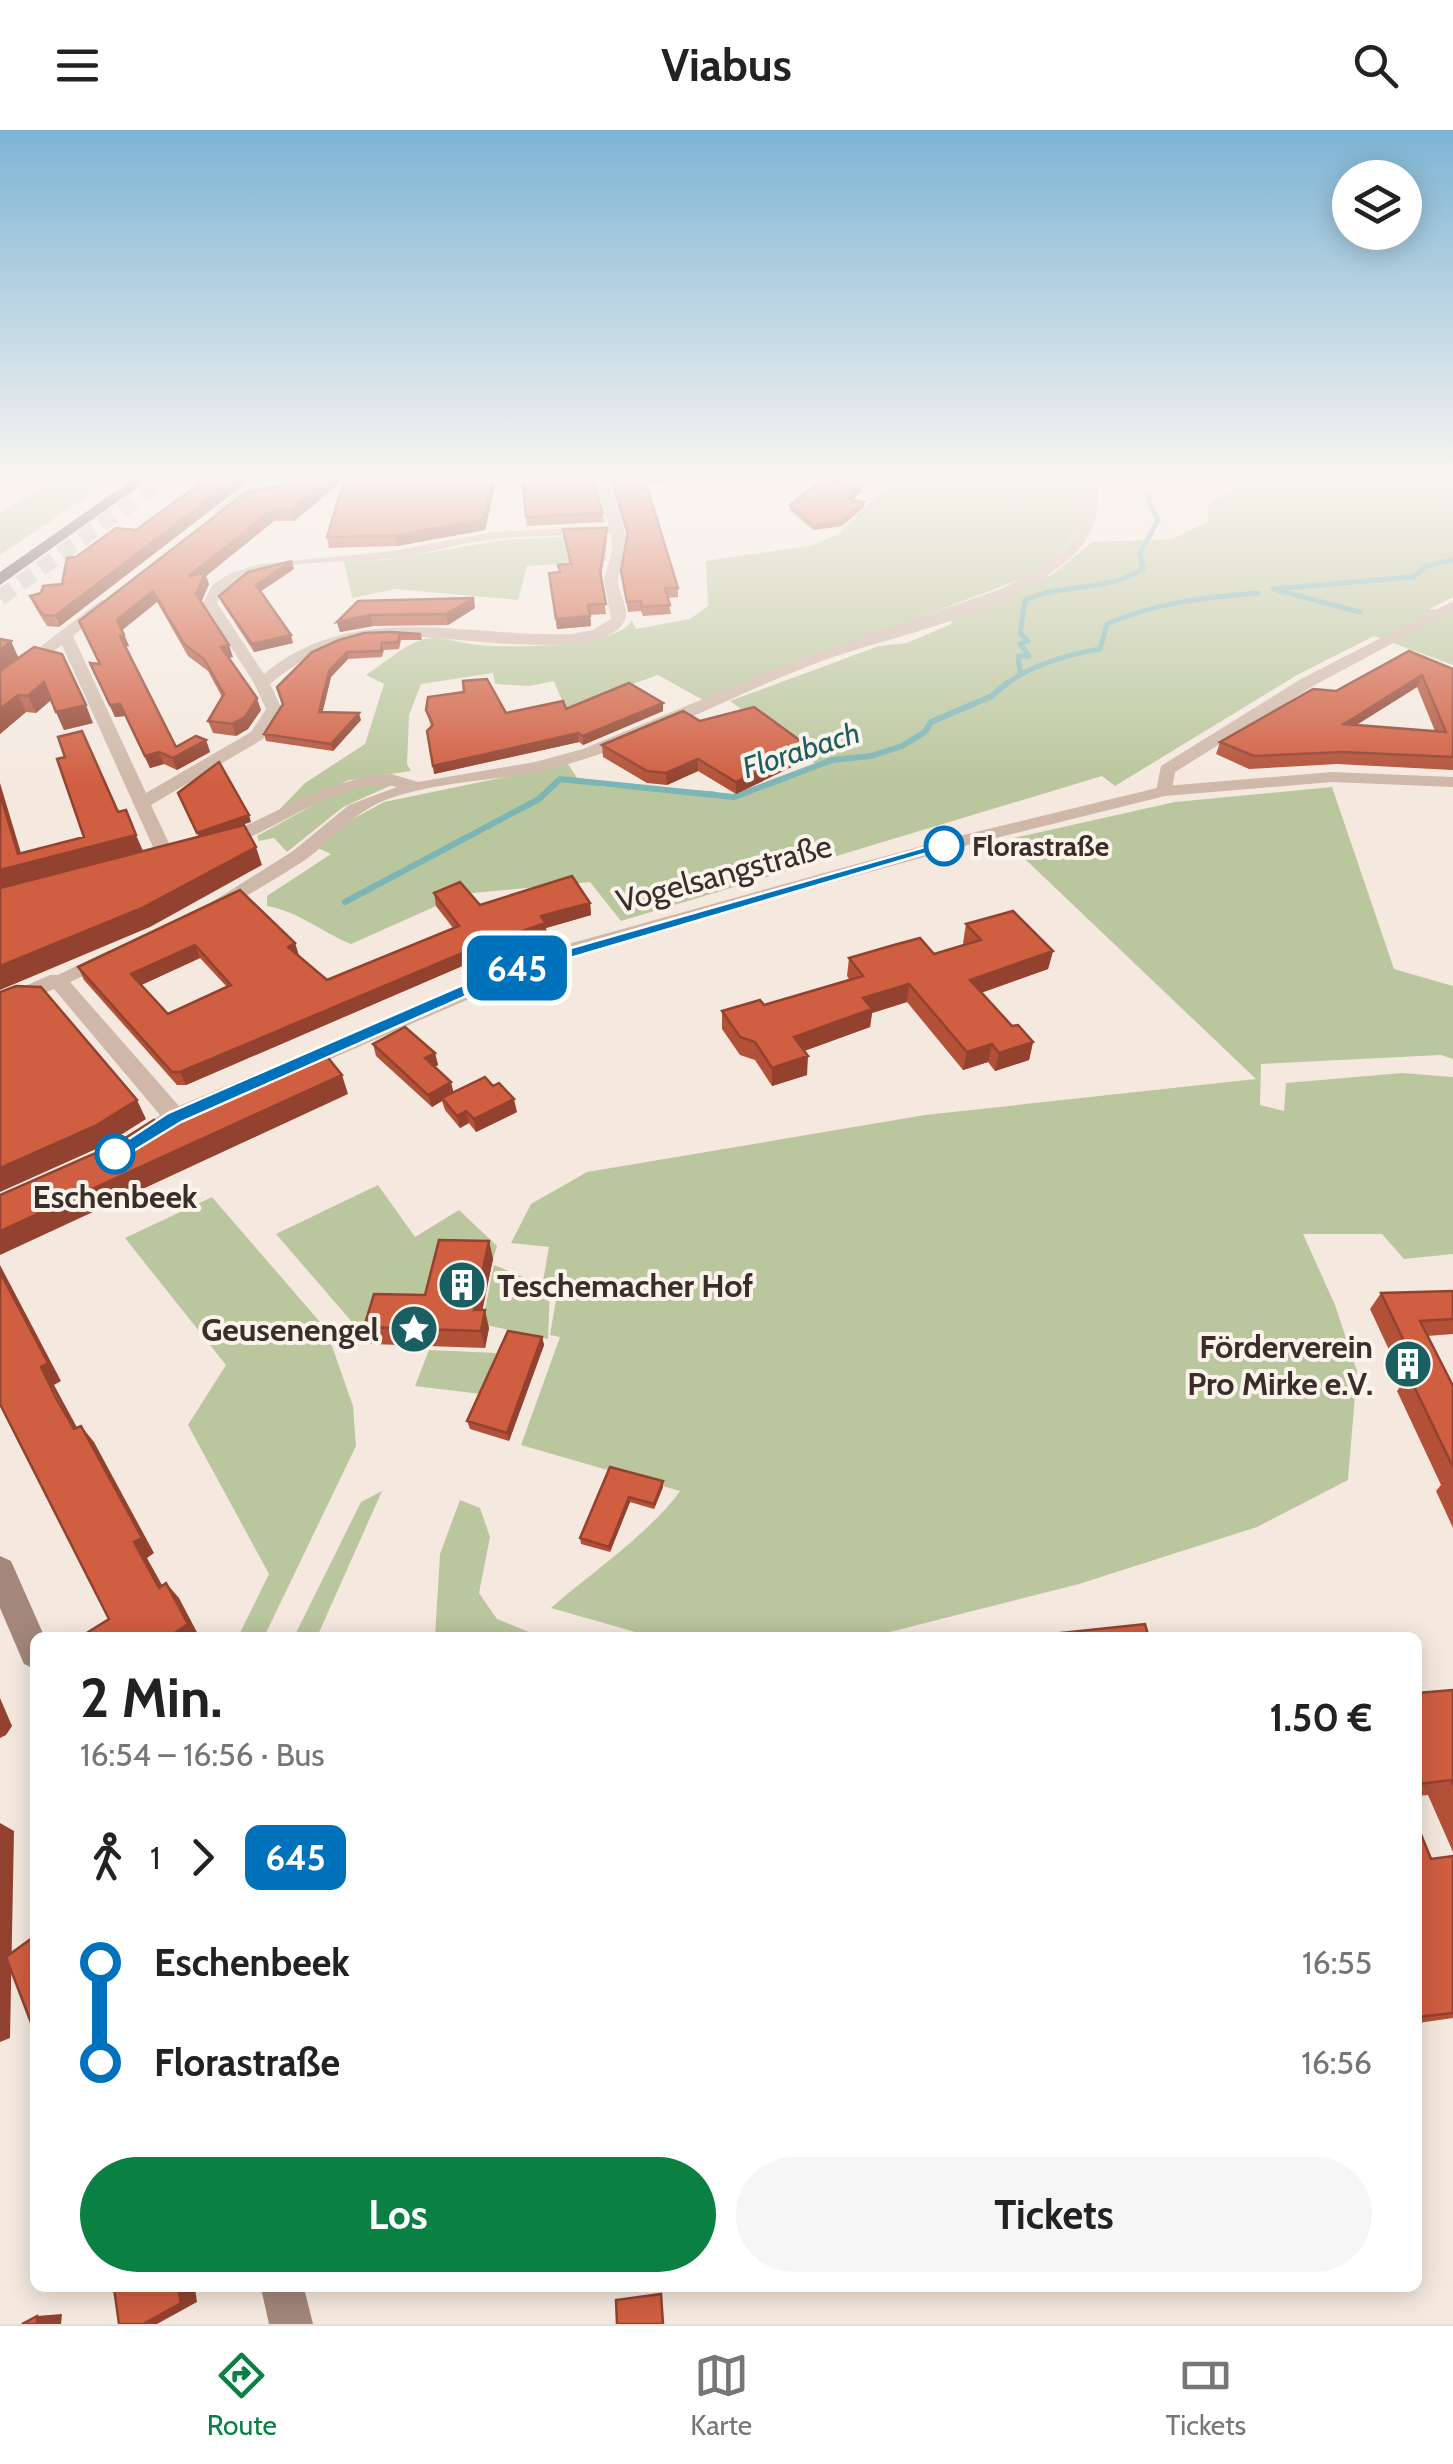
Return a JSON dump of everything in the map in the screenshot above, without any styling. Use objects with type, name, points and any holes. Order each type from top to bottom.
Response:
[{"type":"main road","points":[[0,1571],[30,1641]]},
{"type":"main road","points":[[284,2292],[291,2324]]},
{"type":"street","points":[[140,804],[257,735],[274,709],[262,683],[210,604],[214,592],[230,579]]},
{"type":"street","points":[[262,683],[291,658],[361,632],[402,630],[498,641],[597,634],[614,625],[620,614],[610,579]]},
{"type":"street","points":[[190,918],[300,855],[355,809],[413,786],[550,764],[596,750],[804,661],[872,642],[1026,579]]},
{"type":"street","points":[[0,686],[120,592]]},
{"type":"street","points":[[1164,792],[1168,770],[1228,728],[1303,682],[1453,604]]},
{"type":"street","points":[[65,635],[140,804],[176,854],[241,837],[361,780],[394,778],[413,786]]},
{"type":"street","name":"Vogelsangstraße","points":[[115,1154],[175,1117],[561,952],[954,843],[1164,792],[1332,776],[1453,782]]},
{"type":"street","points":[[0,1006],[138,942]]},
{"type":"street","points":[[57,980],[175,1117]]},
{"type":"green space","points":[[348,579],[523,579],[518,600],[396,589],[352,598]]},
{"type":"green space","points":[[707,579],[1019,579],[703,700],[658,675],[565,708],[554,681],[529,686],[495,684],[493,673],[421,684],[409,715],[407,764],[411,771],[349,780],[282,815],[280,809],[305,783],[365,744],[384,684],[366,675],[418,641],[431,638],[493,646],[561,644],[606,636],[632,620],[636,629],[690,619],[708,606]]},
{"type":"green space","points":[[1040,579],[1453,579],[1453,597],[1429,609],[1453,610],[1453,665],[1374,636],[1297,675],[1115,786],[1102,776],[621,921],[590,882],[463,894],[351,944],[299,917],[267,906],[267,896],[331,854],[318,848],[353,819],[384,802],[568,764],[577,778],[603,787],[713,791],[729,797],[817,765],[730,701],[879,646],[907,643],[951,624],[953,615]]},
{"type":"green space","points":[[377,782],[394,784],[343,807],[287,852],[274,838],[259,841],[257,836],[330,796]]},
{"type":"green space","points":[[1332,787],[1394,969],[1453,986],[1453,1059],[1441,1055],[1261,1064],[1260,1105],[1284,1111],[1286,1083],[1402,1073],[1453,1077],[1453,1254],[1404,1259],[1382,1234],[1303,1234],[1335,1305],[1357,1371],[1348,1480],[1257,1527],[1079,1584],[890,1632],[635,1632],[551,1608],[637,1537],[680,1491],[521,1445],[560,1337],[550,1335],[559,1282],[543,1281],[549,1247],[511,1243],[531,1204],[587,1172],[925,1115],[1256,1079],[1005,840],[1175,802]]},
{"type":"green space","points":[[378,1185],[415,1237],[459,1210],[497,1246],[493,1259],[444,1258],[430,1313],[380,1311],[371,1344],[276,1234]]},
{"type":"green space","points":[[212,1197],[326,1329],[353,1406],[356,1446],[266,1632],[240,1632],[269,1574],[188,1425],[226,1365],[125,1238]]},
{"type":"green space","points":[[494,1265],[550,1288],[548,1339],[482,1324]]},
{"type":"green space","points":[[429,1350],[496,1353],[481,1394],[415,1386]]},
{"type":"green space","points":[[382,1491],[319,1632],[296,1632],[361,1502]]},
{"type":"green space","points":[[460,1500],[480,1508],[490,1537],[479,1593],[497,1619],[529,1632],[435,1632],[440,1554]]},
{"type":"building","points":[[63,579],[103,579],[55,616],[43,615],[30,596],[41,593],[43,586],[62,584]]},
{"type":"building","points":[[133,579],[202,579],[196,594],[229,645],[221,647],[257,698],[245,717],[232,724],[208,721],[224,694],[204,659],[184,644],[153,591],[117,620],[124,635],[120,636],[176,747],[196,736],[206,740],[173,758],[159,752],[145,756],[120,704],[110,705],[90,663],[100,664],[79,621]]},
{"type":"building","points":[[239,579],[264,579],[256,585],[291,635],[252,644],[219,596]]},
{"type":"building","points":[[550,579],[602,579],[606,604],[588,605],[590,616],[556,619]]},
{"type":"building","points":[[623,579],[675,579],[678,588],[665,588],[670,605],[642,607],[641,601],[627,602]]},
{"type":"building","points":[[474,598],[446,614],[370,615],[337,622],[358,601]]},
{"type":"building","points":[[390,632],[421,634],[400,633],[398,642],[382,643],[381,651],[347,652],[329,671],[319,712],[359,713],[331,744],[264,734],[283,704],[277,687],[312,652],[364,633]]},
{"type":"building","points":[[34,647],[62,654],[86,705],[56,712],[44,682],[28,696],[18,695],[0,709],[0,671]]},
{"type":"building","points":[[1409,651],[1453,669],[1453,757],[1342,752],[1254,756],[1220,742],[1313,689],[1336,691]],"holes":[[[1422,675],[1446,732],[1344,724]]]},
{"type":"building","points":[[487,679],[506,713],[563,701],[566,709],[629,683],[663,703],[583,736],[578,733],[433,766],[427,731],[433,725],[426,710],[428,697],[464,692],[463,681]]},
{"type":"building","points":[[754,707],[809,747],[736,782],[698,759],[666,773],[647,771],[602,745],[683,711],[700,721]]},
{"type":"building","points":[[82,731],[118,812],[126,810],[136,835],[0,870],[0,794],[18,854],[84,837],[57,759],[65,757],[58,737]]},
{"type":"building","points":[[219,762],[249,815],[197,833],[178,793]]},
{"type":"building","points":[[244,825],[256,847],[142,908],[0,966],[0,888]]},
{"type":"building","points":[[572,876],[590,903],[541,916],[545,923],[472,949],[180,1072],[172,1072],[78,967],[240,890],[295,943],[288,947],[327,980],[459,926],[434,893],[460,882],[480,905]],"holes":[[[195,945],[231,985],[168,1014],[131,974]]]},
{"type":"building","points":[[1013,911],[1053,951],[970,980],[1012,1026],[1018,1025],[1033,1042],[999,1053],[992,1044],[967,1052],[909,984],[863,998],[872,1009],[794,1037],[808,1056],[772,1068],[755,1042],[740,1037],[722,1011],[760,1000],[764,1005],[863,976],[849,958],[894,945],[920,938],[934,954],[981,940],[966,924]]},
{"type":"building","points":[[16,986],[41,987],[137,1100],[95,1126],[0,1168],[0,992]]},
{"type":"building","points":[[405,1027],[435,1053],[425,1058],[451,1082],[428,1095],[373,1044]]},
{"type":"building","points":[[325,1054],[342,1075],[0,1231],[0,1195],[114,1145],[154,1120],[159,1126]]},
{"type":"building","points":[[485,1077],[493,1086],[499,1083],[514,1099],[474,1119],[466,1111],[457,1116],[442,1098]]},
{"type":"building","name":"Teschemacher Hof","points":[[439,1240],[489,1241],[474,1310],[485,1310],[481,1331],[364,1327],[374,1294],[425,1295]]},
{"type":"building","points":[[0,1272],[48,1363],[41,1367],[56,1398],[74,1429],[81,1426],[142,1538],[134,1542],[159,1588],[166,1583],[188,1624],[176,1632],[88,1632],[109,1619],[0,1404]]},
{"type":"building","points":[[1453,1291],[1453,1319],[1420,1321],[1453,1386],[1453,1467],[1409,1376],[1420,1375],[1381,1293]]},
{"type":"building","points":[[508,1331],[542,1337],[507,1433],[467,1421]]},
{"type":"building","points":[[610,1467],[663,1481],[654,1504],[629,1497],[609,1547],[580,1538]]},
{"type":"building","points":[[1145,1624],[1147,1632],[1070,1632]]},
{"type":"building","points":[[1453,1690],[1453,1785],[1451,1780],[1422,1784],[1422,1693]]},
{"type":"building","points":[[1422,1837],[1431,1859],[1453,1856],[1453,2013],[1422,2017]]},
{"type":"building","points":[[30,1940],[30,2020],[6,1957]]},
{"type":"building","points":[[115,2292],[179,2292],[181,2303],[143,2324],[119,2324]]},
{"type":"building","points":[[661,2294],[663,2324],[617,2324],[616,2300]]},
{"type":"waterway","points":[[1020,672],[1018,656],[1029,656],[1020,644],[1028,641],[1020,633],[1025,600],[1120,579]]},
{"type":"waterway","points":[[1360,612],[1273,589],[1385,579]]},
{"type":"waterway","name":"Florabach","points":[[1004,686],[1049,662],[1100,649],[1107,624],[1125,617],[1181,602],[1258,593]]},
{"type":"waterway","name":"Florabach","points":[[345,902],[539,799],[560,779],[734,797],[832,760],[871,756],[902,746],[925,732],[931,722],[992,696],[1007,683]]},
{"type":"tunnel","points":[[0,598],[26,579]]},
{"type":"bus line","name":"645","points":[[115,1154],[175,1117],[510,970],[561,952],[944,846]]},
{"type":"place","name":"Florastraße","points":[[944,846]]},
{"type":"place","name":"Eschenbeek","points":[[115,1154]]},
{"type":"place","name":"Teschemacher Hof","points":[[462,1285]]},
{"type":"place","name":"Geusenengel","points":[[414,1329]]},
{"type":"place","name":"Förderverein Pro Mirke e.V.","points":[[1408,1364]]}]
